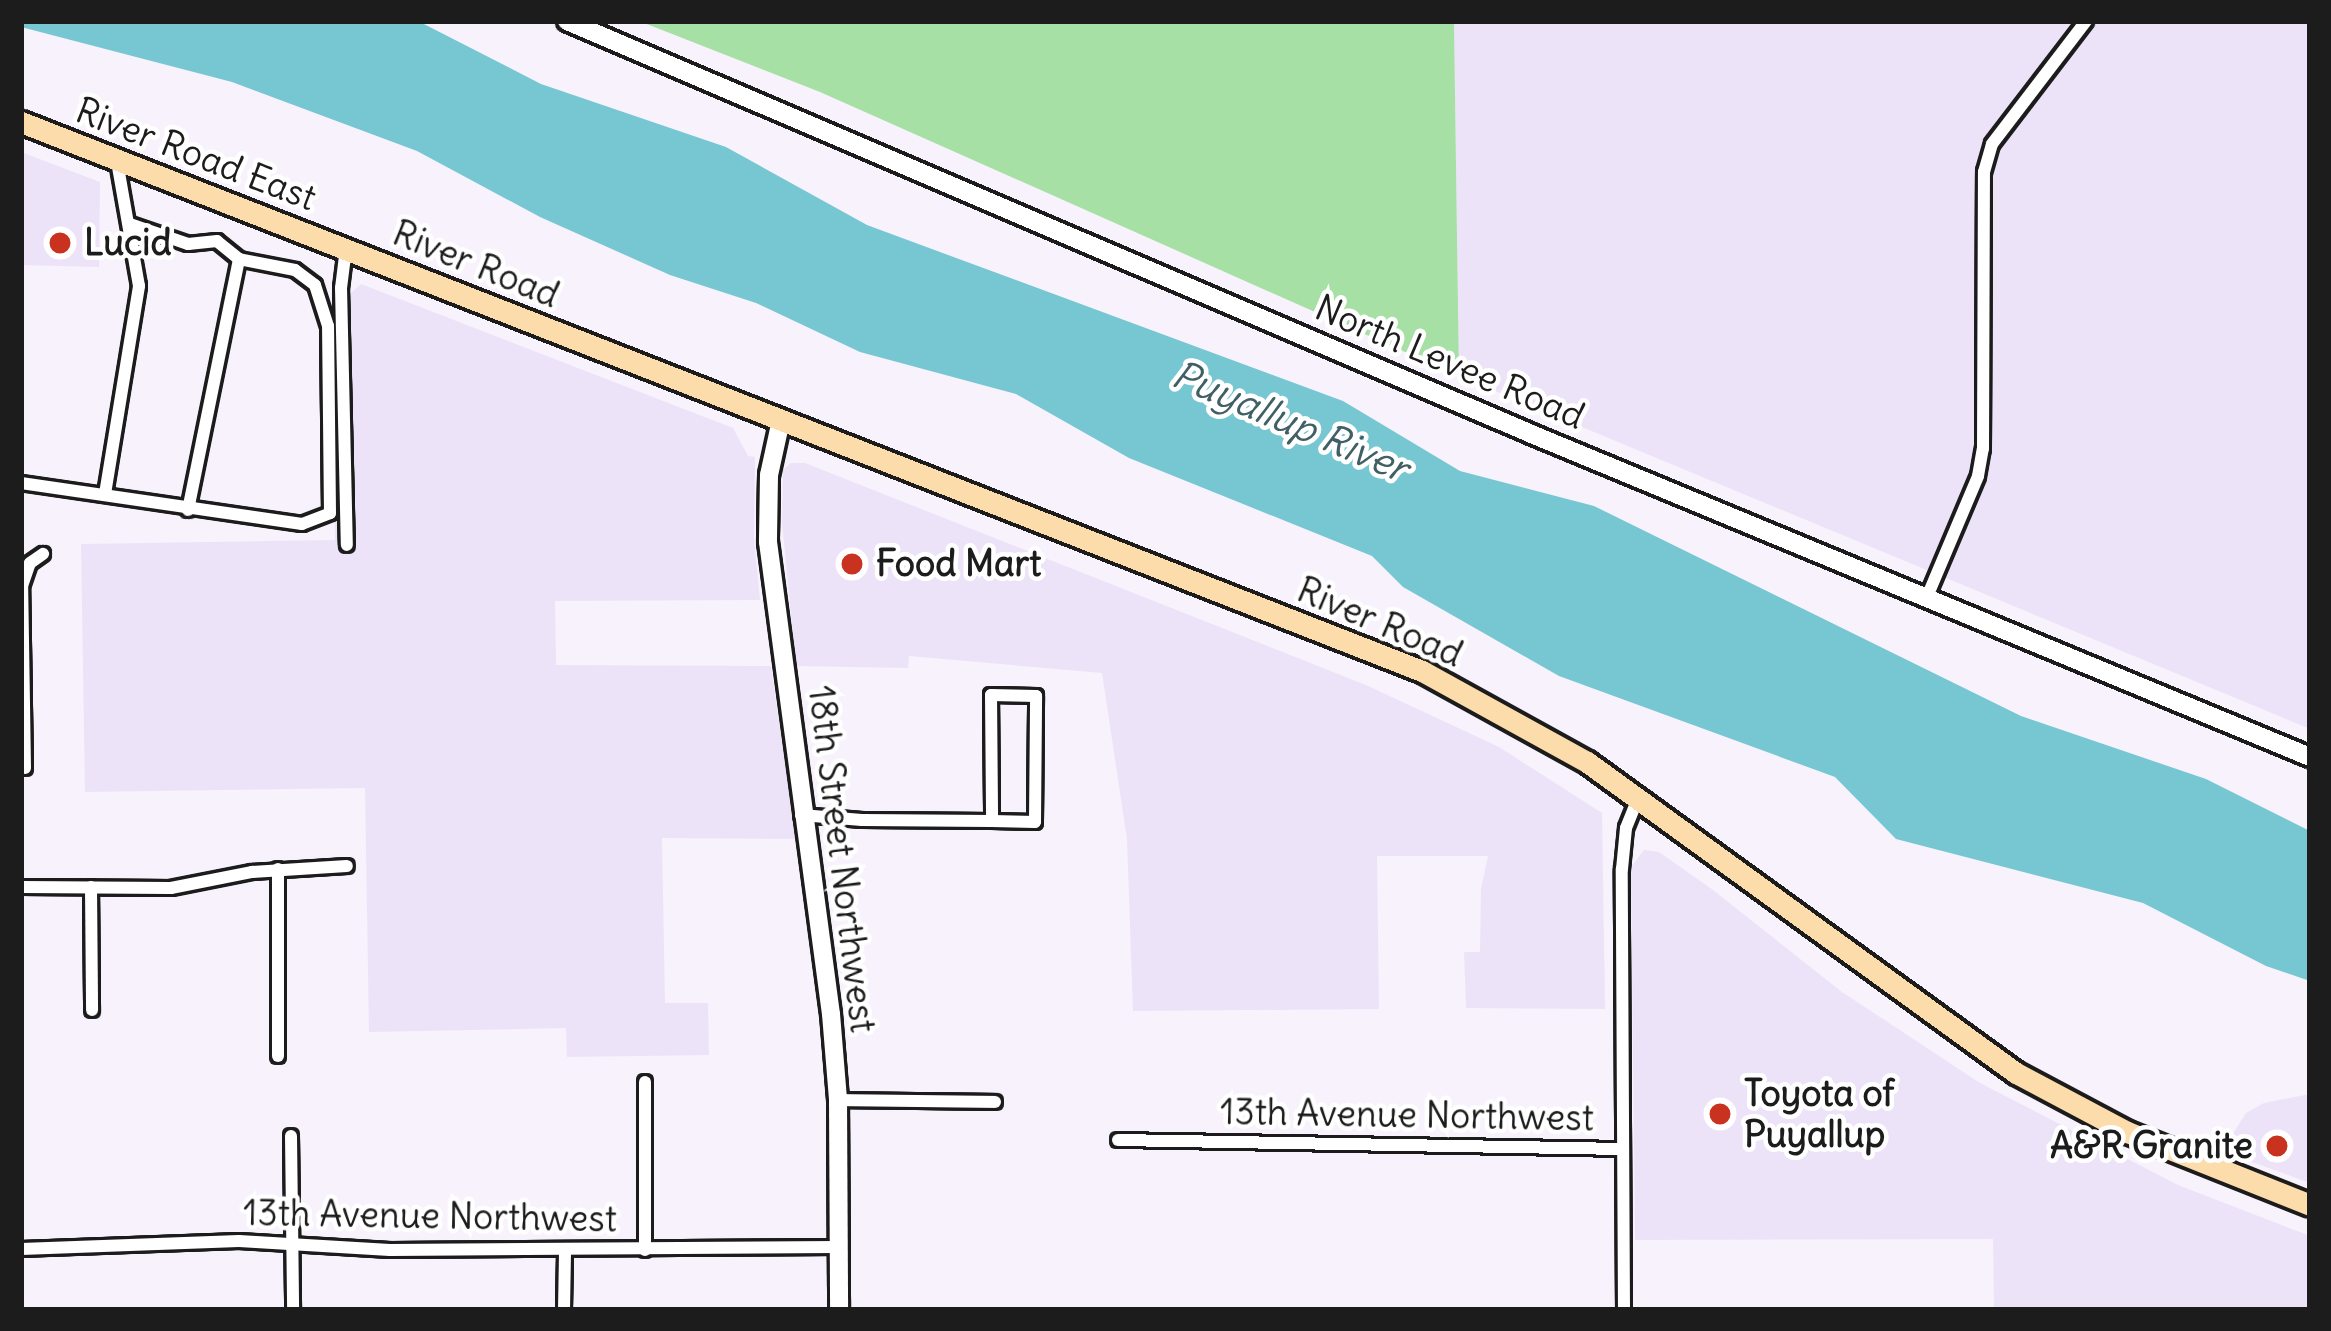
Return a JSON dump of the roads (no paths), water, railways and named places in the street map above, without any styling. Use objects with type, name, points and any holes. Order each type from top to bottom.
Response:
[{"type":"main road","name":"River Road East","points":[[21,122],[346,248]]},
{"type":"main road","name":"River Road","points":[[346,248],[1422,671],[1545,736],[1638,798],[2015,1072],[2127,1132],[2310,1205]]},
{"type":"street","name":"North Levee Road","points":[[567,21],[2310,757]]},
{"type":"street","points":[[1927,597],[1978,476],[1983,449],[1984,172],[1992,144],[2086,21]]},
{"type":"street","points":[[105,494],[139,286],[118,160]]},
{"type":"street","points":[[21,483],[302,524],[325,517],[334,501],[322,297],[295,270],[239,259],[218,241],[188,244],[130,224]]},
{"type":"street","points":[[346,248],[341,288],[347,544]]},
{"type":"street","points":[[188,510],[239,259]]},
{"type":"street","name":"18th Street Northwest","points":[[781,420],[769,475],[768,542],[838,1100],[838,1310]]},
{"type":"street","points":[[25,768],[22,586],[30,563],[44,554]]},
{"type":"street","points":[[801,815],[992,821],[1035,822],[1036,696],[992,695],[992,821]]},
{"type":"street","points":[[1624,1310],[1621,908],[1623,845],[1638,798]]},
{"type":"street","points":[[21,887],[171,888],[278,869],[347,866]]},
{"type":"street","points":[[278,869],[278,1056]]},
{"type":"street","points":[[92,887],[92,1010]]},
{"type":"street","points":[[645,1250],[646,1082]]},
{"type":"street","points":[[838,1100],[995,1102]]},
{"type":"street","points":[[291,1136],[292,1310]]},
{"type":"street","name":"13th Avenue Northwest","points":[[1118,1140],[1623,1149]]},
{"type":"street","name":"13th Avenue Northwest","points":[[21,1249],[292,1244],[369,1250],[837,1247]]},
{"type":"street","points":[[564,1310],[565,1250]]},
{"type":"water","name":"Puyallup River","points":[[21,21],[418,21],[541,84],[726,147],[867,225],[1343,401],[1460,471],[1594,506],[2021,716],[2206,779],[2310,831],[2310,981],[2266,966],[2143,903],[1896,839],[1835,777],[1559,676],[1403,587],[1372,556],[1129,458],[1016,394],[860,352],[756,303],[670,275],[540,217],[417,151],[232,82],[21,27]]},
{"type":"place","name":"Lucid","points":[[60,243]]},
{"type":"place","name":"Food Mart","points":[[852,564]]},
{"type":"place","name":"Toyota of Puyallup","points":[[1720,1114]]},
{"type":"place","name":"A&R Granite","points":[[2277,1146]]}]
